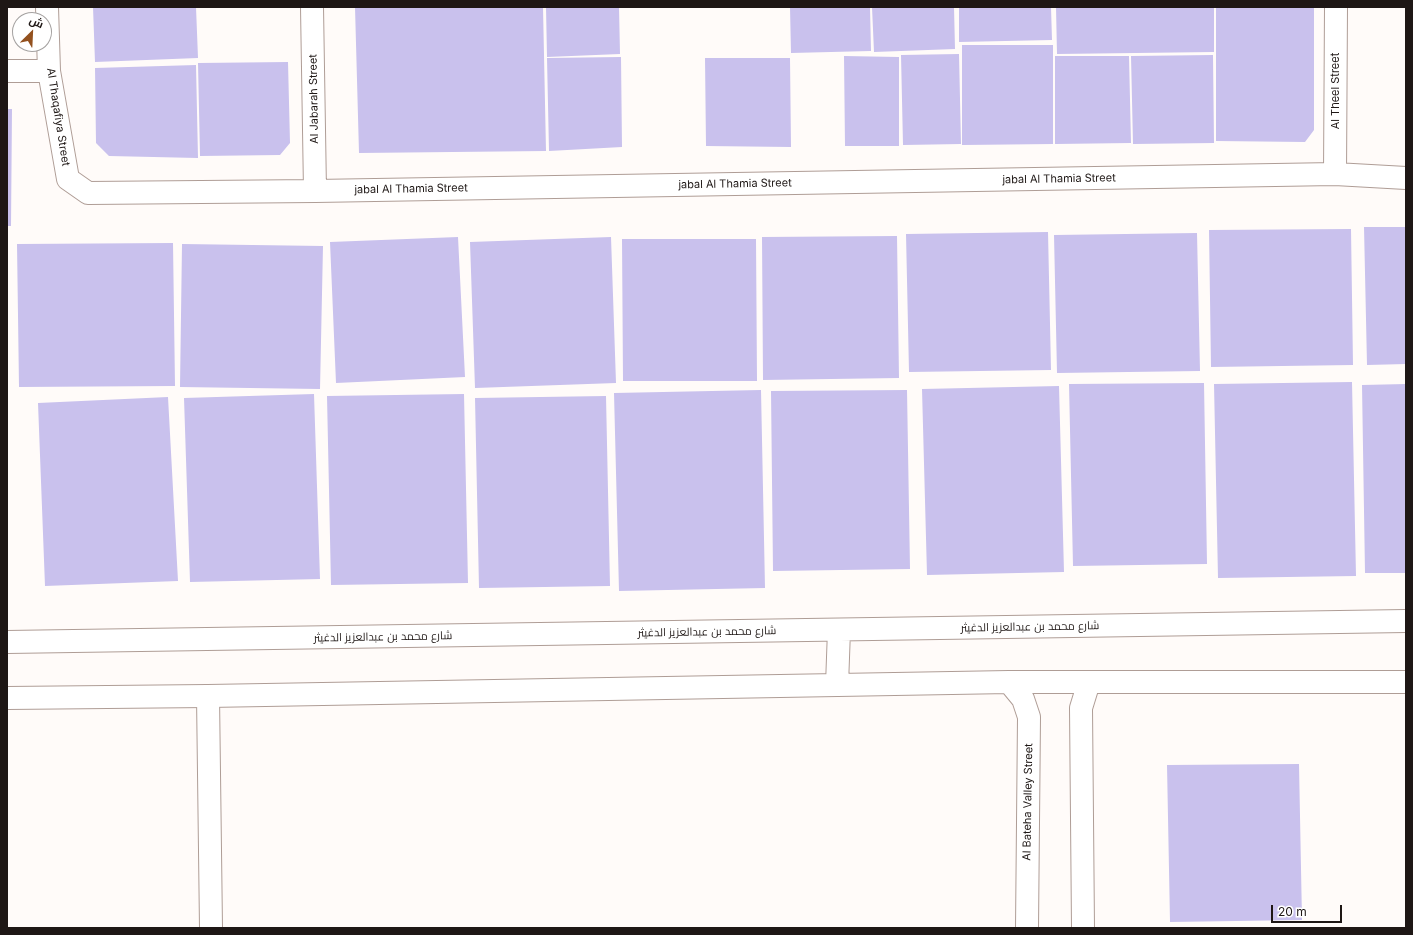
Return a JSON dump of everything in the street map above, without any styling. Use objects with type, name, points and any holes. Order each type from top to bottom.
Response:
[{"type":"street","name":"Al Thaqafiya Street","points":[[47,7],[50,71],[68,179]]},
{"type":"street","name":"Al Jabarah Street","points":[[312,7],[315,191]]},
{"type":"street","name":"Al Theel Street","points":[[1335,174],[1336,7]]},
{"type":"street","points":[[7,71],[50,71]]},
{"type":"street","name":"jabal Al Thamia Street","points":[[68,179],[88,193],[315,191],[1335,174],[1406,178]]},
{"type":"street","name":"شارع محمد بن عبدالعزيز الدغيثر","points":[[7,642],[1406,621]]},
{"type":"street","points":[[837,685],[839,630]]},
{"type":"street","points":[[7,698],[208,696],[1009,682],[1406,682]]},
{"type":"street","name":"Al Bateha Valley Street","points":[[1009,682],[1022,699],[1029,718],[1027,928]]},
{"type":"street","points":[[1083,928],[1081,708],[1089,682]]},
{"type":"street","points":[[208,696],[211,928]]},
{"type":"building","points":[[93,7],[196,7],[198,58],[95,62]]},
{"type":"building","points":[[355,7],[543,7],[546,151],[359,153]]},
{"type":"building","points":[[546,7],[619,7],[620,54],[547,57]]},
{"type":"building","points":[[790,7],[870,7],[871,51],[791,53]]},
{"type":"building","points":[[872,7],[954,7],[955,49],[874,52]]},
{"type":"building","points":[[959,7],[1051,7],[1052,40],[959,42]]},
{"type":"building","points":[[1056,7],[1214,7],[1214,52],[1057,54]]},
{"type":"building","points":[[1216,7],[1314,7],[1314,130],[1305,142],[1216,141]]},
{"type":"building","points":[[962,45],[1053,45],[1053,144],[962,145]]},
{"type":"building","points":[[959,54],[961,144],[903,145],[901,55]]},
{"type":"building","points":[[1213,55],[1214,143],[1133,144],[1131,56]]},
{"type":"building","points":[[844,56],[899,57],[899,146],[845,146]]},
{"type":"building","points":[[1055,56],[1129,56],[1131,143],[1055,144]]},
{"type":"building","points":[[621,57],[622,147],[549,151],[547,58]]},
{"type":"building","points":[[705,58],[790,58],[791,147],[706,146]]},
{"type":"building","points":[[288,62],[290,143],[280,155],[200,156],[198,63]]},
{"type":"building","points":[[196,65],[198,158],[109,156],[96,143],[95,68]]},
{"type":"building","points":[[7,109],[12,109],[11,226],[7,226]]},
{"type":"building","points":[[1364,227],[1406,227],[1406,364],[1367,365]]},
{"type":"building","points":[[1351,229],[1353,365],[1211,367],[1209,230]]},
{"type":"building","points":[[1048,232],[1051,370],[909,372],[906,234]]},
{"type":"building","points":[[1197,233],[1200,371],[1057,373],[1054,235]]},
{"type":"building","points":[[897,236],[899,378],[763,380],[762,237]]},
{"type":"building","points":[[458,237],[465,377],[336,383],[330,242]]},
{"type":"building","points":[[611,237],[616,383],[475,388],[470,242]]},
{"type":"building","points":[[622,239],[756,239],[757,381],[623,381]]},
{"type":"building","points":[[173,243],[175,386],[19,387],[17,244]]},
{"type":"building","points":[[182,244],[323,246],[320,389],[180,387]]},
{"type":"building","points":[[1352,382],[1356,576],[1218,578],[1214,384]]},
{"type":"building","points":[[1204,383],[1207,564],[1073,566],[1069,384]]},
{"type":"building","points":[[1406,384],[1406,573],[1365,573],[1362,385]]},
{"type":"building","points":[[1059,386],[1064,572],[927,575],[922,389]]},
{"type":"building","points":[[761,390],[765,588],[619,591],[614,393]]},
{"type":"building","points":[[907,390],[910,569],[773,571],[771,391]]},
{"type":"building","points":[[314,394],[320,579],[190,582],[184,398]]},
{"type":"building","points":[[464,394],[468,583],[331,585],[327,396]]},
{"type":"building","points":[[606,396],[610,586],[479,588],[475,398]]},
{"type":"building","points":[[168,397],[178,581],[45,586],[38,403]]},
{"type":"building","points":[[1299,764],[1302,920],[1170,922],[1167,765]]}]
